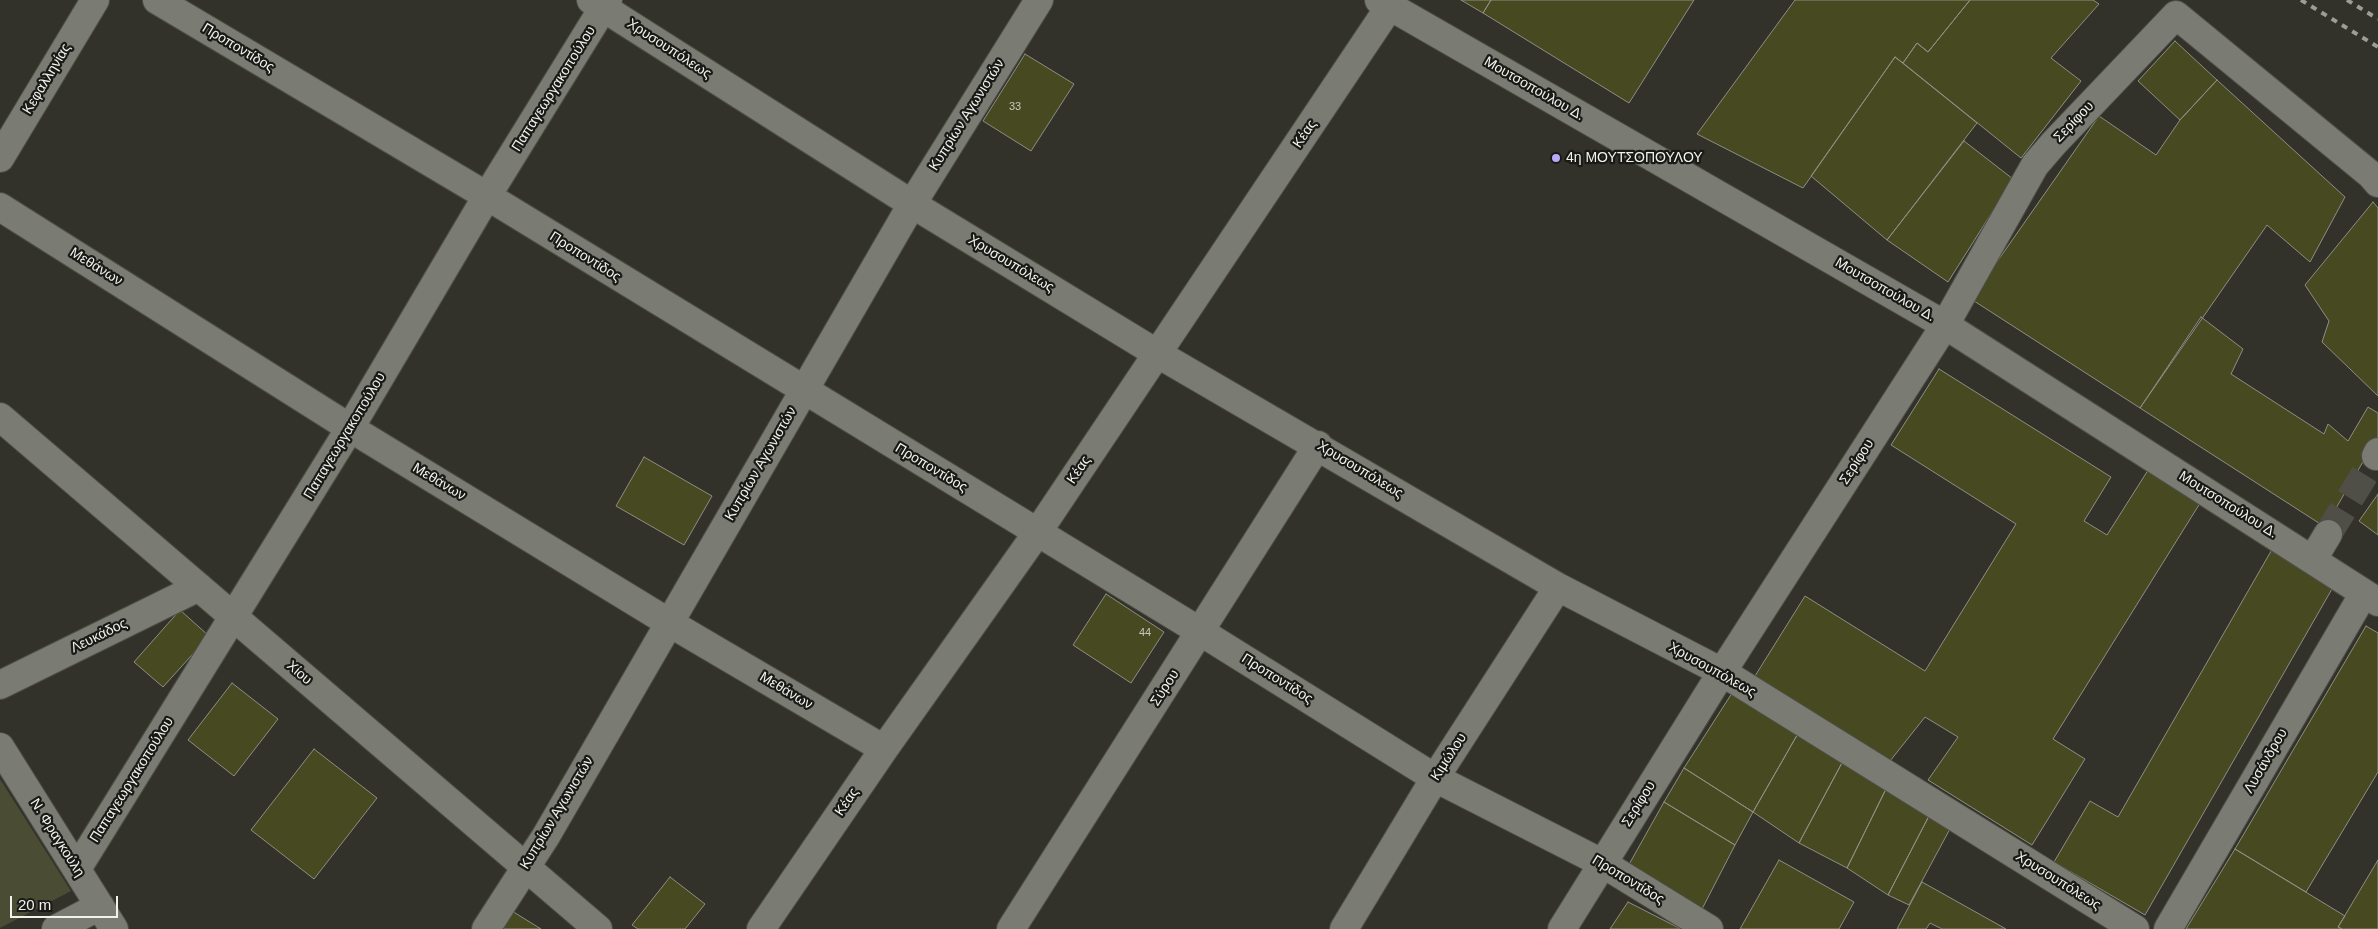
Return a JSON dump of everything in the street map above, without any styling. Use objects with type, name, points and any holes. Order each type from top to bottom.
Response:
[{"type":"street","name":"Κεφαλληνίας","points":[[0,158],[95,0]]},
{"type":"street","name":"Προποντίδος","points":[[157,0],[487,196],[1201,632],[1435,778],[1602,863],[1709,929]]},
{"type":"street","name":"Κυπρίων Αγωνιστών","points":[[486,929],[550,827],[912,204],[1039,0]]},
{"type":"street","name":"Παπαγεωργακοπούλου","points":[[77,869],[350,428],[601,2]]},
{"type":"street","name":"Χρυσουπόλεως","points":[[601,2],[912,204],[1158,354],[1318,445],[1558,587],[1722,672],[2135,929]]},
{"type":"street","name":"Μουτσοπούλου Δ.","points":[[1384,3],[1945,325],[2313,558],[2371,597]]},
{"type":"street","name":"Κέας","points":[[761,929],[884,749],[1037,533],[1158,354],[1384,3]]},
{"type":"street","name":"Σερίφου","points":[[1562,929],[1722,672],[1945,325],[2035,165],[2176,15],[2371,175],[2378,183]]},
{"type":"street","name":"Μεθάνων","points":[[0,207],[350,428],[668,622],[884,749]]},
{"type":"street","name":"Χίου","points":[[0,417],[598,929]]},
{"type":"street","name":"Σύρου","points":[[1011,929],[1318,445]]},
{"type":"street","points":[[2313,558],[2328,534]]},
{"type":"street","name":"Λευκάδος","points":[[0,685],[199,587]]},
{"type":"street","name":"Κιμώλου","points":[[1344,929],[1435,778],[1558,587]]},
{"type":"street","name":"Λυσάνδρου","points":[[2168,929],[2371,597]]},
{"type":"street","name":"Ν. Φραγκούλη","points":[[0,747],[114,929]]},
{"type":"street","points":[[56,929],[100,906]]},
{"type":"green space","points":[[0,779],[71,891],[0,928]]},
{"type":"building","points":[[1461,0],[1491,0],[1483,13]]},
{"type":"building","points":[[1491,0],[1694,0],[1629,103],[1483,13]]},
{"type":"building","points":[[1795,0],[1970,0],[1928,52],[1917,43],[1903,63],[1895,57],[1803,188],[1697,134]]},
{"type":"building","points":[[1970,0],[2093,0],[2099,4],[2051,58],[2081,81],[2021,158],[1903,63],[1917,43],[1928,52]]},
{"type":"building","points":[[2175,41],[2217,80],[2180,120],[2138,81]]},
{"type":"building","points":[[1025,54],[1074,84],[1031,151],[983,121]]},
{"type":"building","points":[[1895,57],[1977,123],[1887,240],[1811,176]]},
{"type":"building","points":[[2217,80],[2345,197],[2310,262],[2267,225],[2140,408],[1971,299],[2099,116],[2156,155],[2180,120]]},
{"type":"building","points":[[1964,141],[2013,179],[1948,282],[1887,240]]},
{"type":"building","points":[[2373,202],[2378,208],[2378,396],[2322,342],[2329,321],[2305,285]]},
{"type":"building","points":[[2201,317],[2243,349],[2231,374],[2324,434],[2328,424],[2348,441],[2368,407],[2378,413],[2378,436],[2325,527],[2140,408]]},
{"type":"building","points":[[1939,369],[2111,477],[2084,521],[2107,535],[2150,467],[2202,500],[2053,739],[2085,759],[2032,845],[1928,780],[1958,737],[1925,717],[1890,761],[1755,676],[1805,596],[1925,671],[2016,524],[1891,445]]},
{"type":"building","points":[[644,457],[712,496],[684,545],[616,506]]},
{"type":"building","points":[[2378,494],[2378,535],[2359,521]]},
{"type":"building","points":[[2274,546],[2336,582],[2145,915],[2054,862],[2090,801],[2118,817]]},
{"type":"building","points":[[1106,594],[1164,632],[1131,683],[1073,645]]},
{"type":"building","points":[[180,610],[209,636],[163,687],[134,662]]},
{"type":"building","points":[[2366,626],[2378,633],[2378,772],[2306,892],[2235,849]]},
{"type":"building","points":[[232,683],[278,719],[234,776],[188,740]]},
{"type":"building","points":[[1734,690],[1800,730],[1753,812],[1684,768]]},
{"type":"building","points":[[1800,730],[1843,761],[1799,843],[1753,812]]},
{"type":"building","points":[[314,749],[377,798],[314,879],[251,830]]},
{"type":"building","points":[[1843,761],[1886,789],[1847,868],[1799,843]]},
{"type":"building","points":[[1684,768],[1753,812],[1735,845],[1664,802]]},
{"type":"building","points":[[1886,789],[1930,814],[1888,895],[1847,868]]},
{"type":"building","points":[[1664,802],[1735,845],[1701,911],[1627,868]]},
{"type":"building","points":[[1930,814],[1951,827],[1909,905],[1888,895]]},
{"type":"building","points":[[2235,849],[2345,916],[2338,927],[2342,929],[2186,929]]},
{"type":"building","points":[[1779,860],[1854,902],[1839,929],[1740,929]]},
{"type":"building","points":[[2378,860],[2378,929],[2342,929],[2338,927]]},
{"type":"building","points":[[670,877],[705,904],[685,929],[638,929],[632,925]]},
{"type":"building","points":[[1922,882],[2006,929],[1942,929],[1930,923],[1926,929],[1897,929]]},
{"type":"building","points":[[1628,902],[1681,929],[1610,929]]},
{"type":"building","points":[[512,911],[541,929],[501,929]]},
{"type":"tunnel","points":[[2328,534],[2376,456]]},
{"type":"railway","points":[[2301,0],[2378,47]]},
{"type":"railway","points":[[2347,0],[2378,19]]},
{"type":"place","name":"4η ΜΟΥΤΣΟΠΟΥΛΟΥ","points":[[1556,158]]}]
